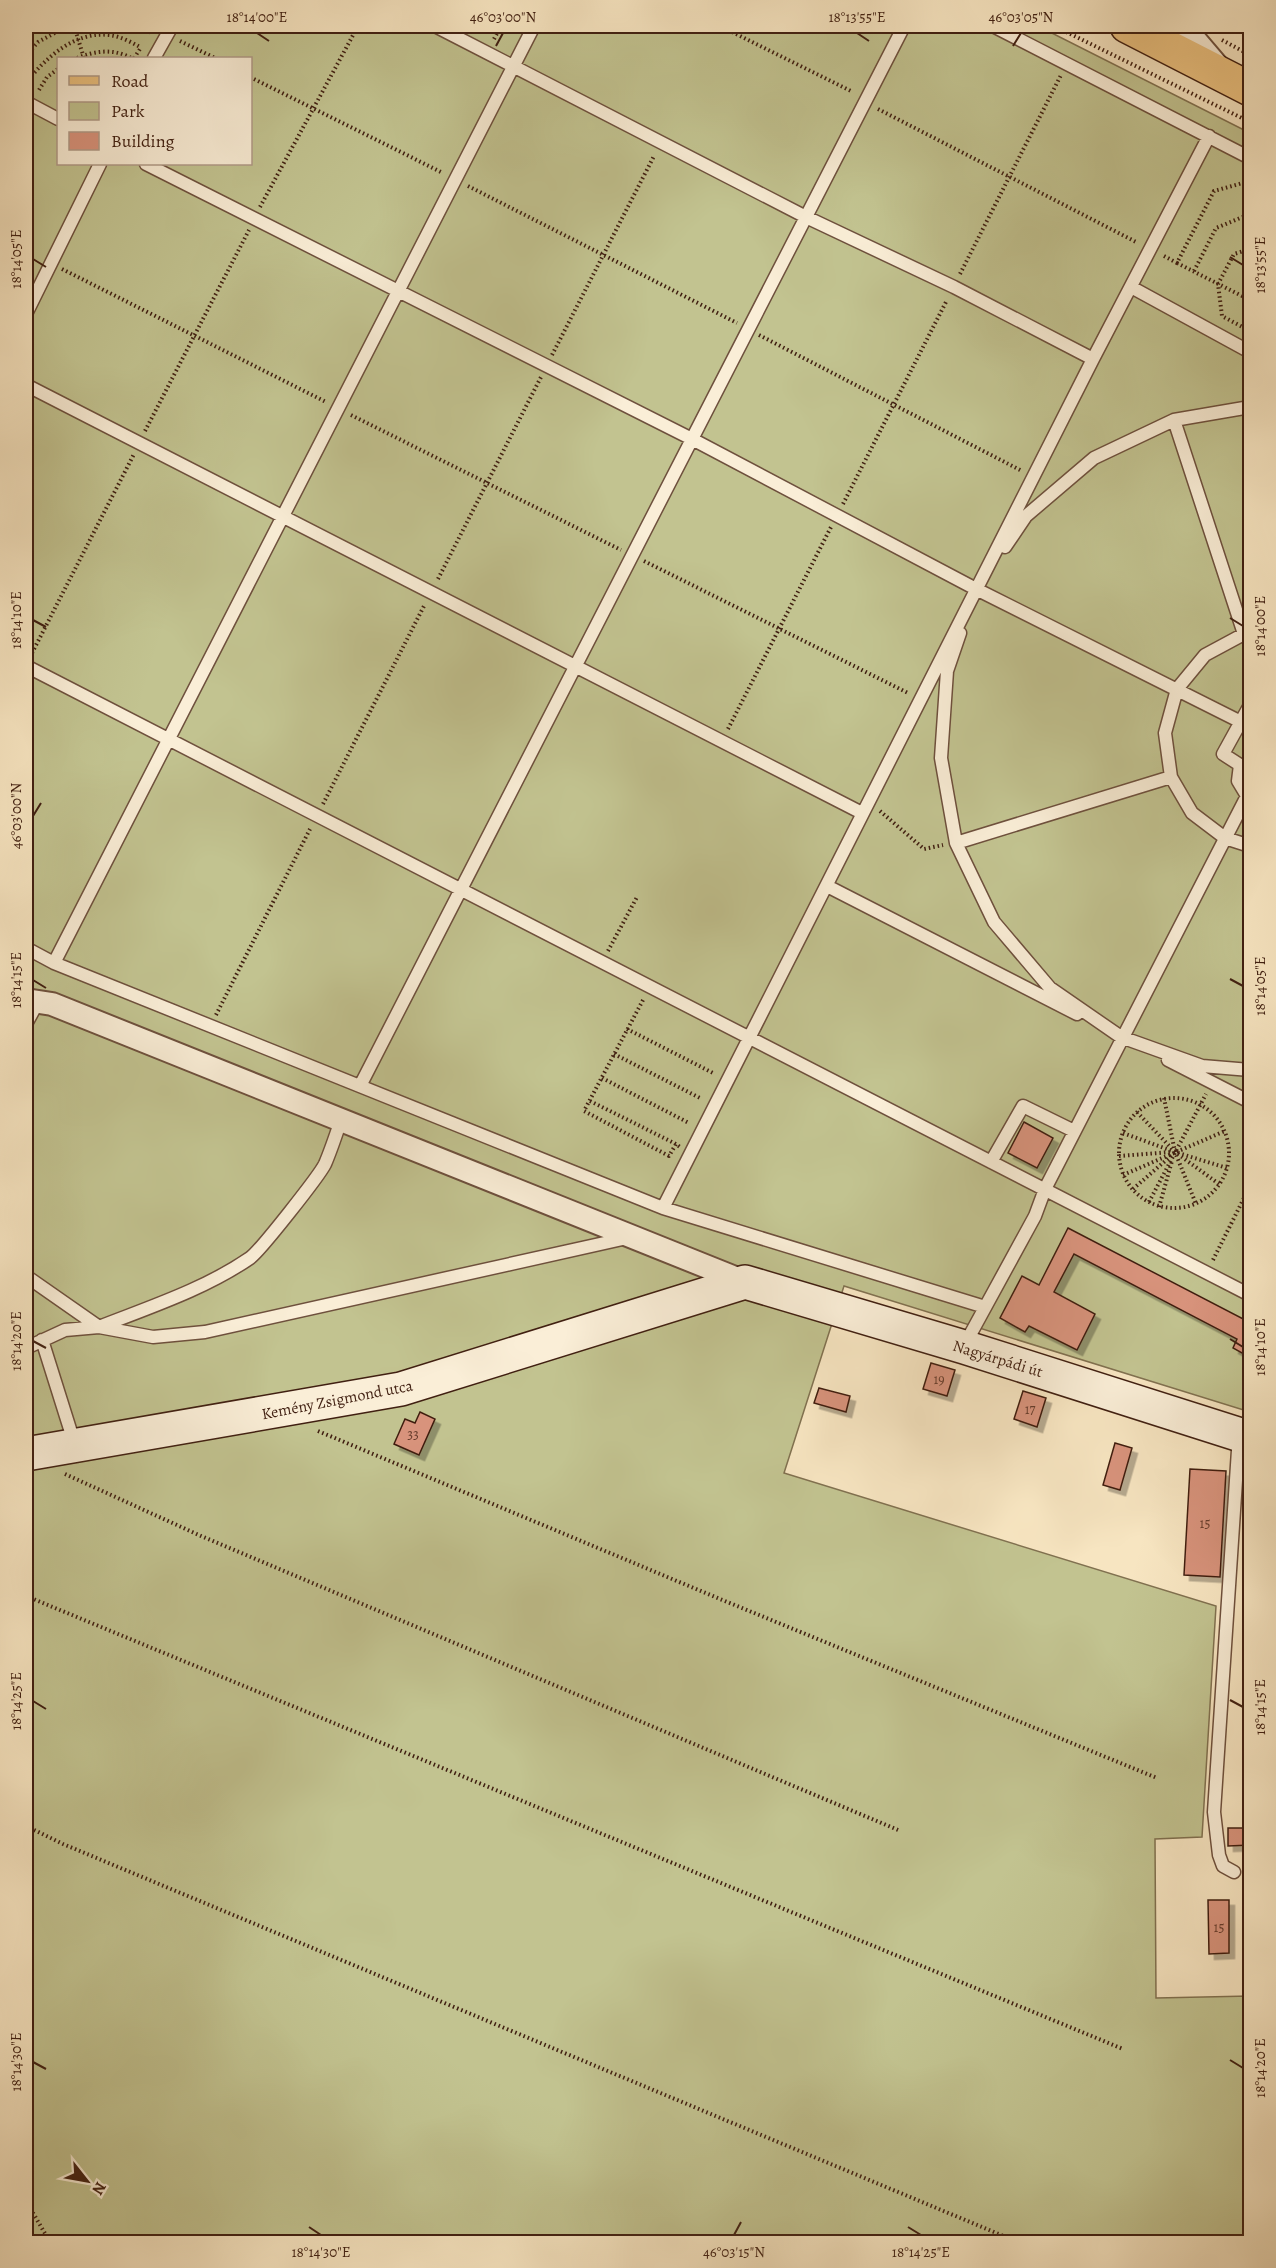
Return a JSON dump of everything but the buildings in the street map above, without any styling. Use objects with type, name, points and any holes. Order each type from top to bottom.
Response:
[{"type":"main road","points":[[1129,26],[1238,82]]},
{"type":"street","points":[[1183,26],[1238,82]]},
{"type":"street","points":[[32,1001],[52,1004],[745,1282]]},
{"type":"street","name":"Nagyárpádi út","points":[[745,1282],[964,1347],[1245,1436]]},
{"type":"street","name":"Kemény Zsigmond utca","points":[[29,1454],[401,1389],[745,1282]]},
{"type":"lane","points":[[435,26],[806,216],[954,287],[1093,359]]},
{"type":"lane","points":[[54,963],[534,26]]},
{"type":"lane","points":[[360,1086],[904,26]]},
{"type":"lane","points":[[993,26],[1251,158]]},
{"type":"lane","points":[[155,57],[169,30]]},
{"type":"lane","points":[[26,102],[57,118]]},
{"type":"lane","points":[[663,1208],[1033,476],[1209,136]]},
{"type":"lane","points":[[26,314],[100,165]]},
{"type":"lane","points":[[148,165],[692,439],[976,589],[1241,722]]},
{"type":"lane","points":[[1131,287],[1251,352]]},
{"type":"lane","points":[[26,385],[862,813]]},
{"type":"lane","points":[[1251,407],[1174,420],[1094,458],[1026,516],[976,589],[947,671],[940,758],[956,843],[994,922],[1050,988],[1122,1037],[1202,1065],[1251,1070]]},
{"type":"lane","points":[[1174,420],[1247,633],[1205,655],[1177,690],[1165,733],[1171,777],[1192,813],[1225,838],[1251,846]]},
{"type":"lane","points":[[26,666],[168,741],[1251,1295]]},
{"type":"lane","points":[[964,1347],[1035,1215],[1045,1189],[1122,1037],[1249,796],[1238,781],[1240,765],[1222,754],[1251,705]]},
{"type":"lane","points":[[956,843],[1171,777]]},
{"type":"lane","points":[[827,886],[1251,1102]]},
{"type":"lane","points":[[26,948],[54,963],[663,1208],[985,1307]]},
{"type":"lane","points":[[26,1024],[32,1001]]},
{"type":"lane","points":[[991,1162],[1023,1106],[1074,1131]]},
{"type":"lane","points":[[99,1327],[159,1304],[216,1278],[253,1256],[324,1166],[341,1120]]},
{"type":"lane","points":[[26,1348],[65,1330],[99,1327],[153,1337],[205,1332],[631,1237]]},
{"type":"lane","points":[[26,1276],[99,1327]]},
{"type":"lane","points":[[42,1340],[75,1446]]},
{"type":"lane","points":[[1234,1872],[1223,1866],[1219,1855],[1214,1812],[1245,1436]]},
{"type":"path","points":[[26,56],[38,42],[68,26]]},
{"type":"path","points":[[74,26],[81,57]]},
{"type":"path","points":[[127,26],[149,32],[133,57]]},
{"type":"path","points":[[26,666],[254,219],[358,26]]},
{"type":"path","points":[[720,26],[1251,300]]},
{"type":"path","points":[[1054,26],[1251,122]]},
{"type":"path","points":[[169,30],[212,57]]},
{"type":"path","points":[[26,83],[50,56],[78,40],[109,34],[126,39],[140,47]]},
{"type":"path","points":[[85,57],[108,51],[130,57]]},
{"type":"path","points":[[722,741],[1067,63]]},
{"type":"path","points":[[39,90],[47,77],[57,70]]},
{"type":"path","points":[[252,77],[1033,476]]},
{"type":"path","points":[[1177,262],[1214,191],[1251,182]]},
{"type":"path","points":[[1194,271],[1216,228],[1251,214]]},
{"type":"path","points":[[1251,249],[1234,254],[1218,284],[1222,316],[1251,331]]},
{"type":"path","points":[[51,263],[920,699]]},
{"type":"path","points":[[868,801],[924,849],[956,843]]},
{"type":"path","points":[[602,962],[637,897]]},
{"type":"path","points":[[650,986],[584,1112],[669,1156],[676,1144]]},
{"type":"path","points":[[627,1029],[727,1081]]},
{"type":"path","points":[[614,1054],[715,1105]]},
{"type":"path","points":[[602,1078],[702,1129]]},
{"type":"path","points":[[1149,1202],[1212,1082]]},
{"type":"path","points":[[1164,1098],[1175,1152],[1196,1204]]},
{"type":"path","points":[[1164,1098],[1177,1098],[1200,1104],[1211,1111],[1225,1131],[1229,1143],[1228,1168],[1219,1184],[1207,1198],[1184,1208],[1159,1207],[1132,1190],[1123,1175],[1119,1156],[1123,1133],[1137,1112],[1152,1102],[1164,1098]]},
{"type":"path","points":[[590,1101],[691,1152]]},
{"type":"path","points":[[1137,1112],[1175,1152],[1219,1184]]},
{"type":"path","points":[[1123,1175],[1225,1131]]},
{"type":"path","points":[[1123,1133],[1228,1168]]},
{"type":"path","points":[[1119,1156],[1175,1152]]},
{"type":"path","points":[[1132,1190],[1175,1152]]},
{"type":"path","points":[[1159,1207],[1175,1152]]},
{"type":"path","points":[[1206,1273],[1251,1186]]},
{"type":"path","points":[[287,1409],[313,1429],[1157,1778]]},
{"type":"path","points":[[29,1454],[47,1466],[201,1536],[898,1830]]},
{"type":"path","points":[[26,1596],[1123,2049]]},
{"type":"path","points":[[26,1826],[74,1849],[1018,2242]]},
{"type":"path","points":[[26,2201],[50,2242]]},
{"type":"green space","points":[[26,26],[1038,26],[1250,133],[1250,1412],[844,1286],[784,1473],[1216,1606],[1202,1837],[1155,1839],[1156,1998],[1250,1996],[1250,2242],[26,2242]]}]
